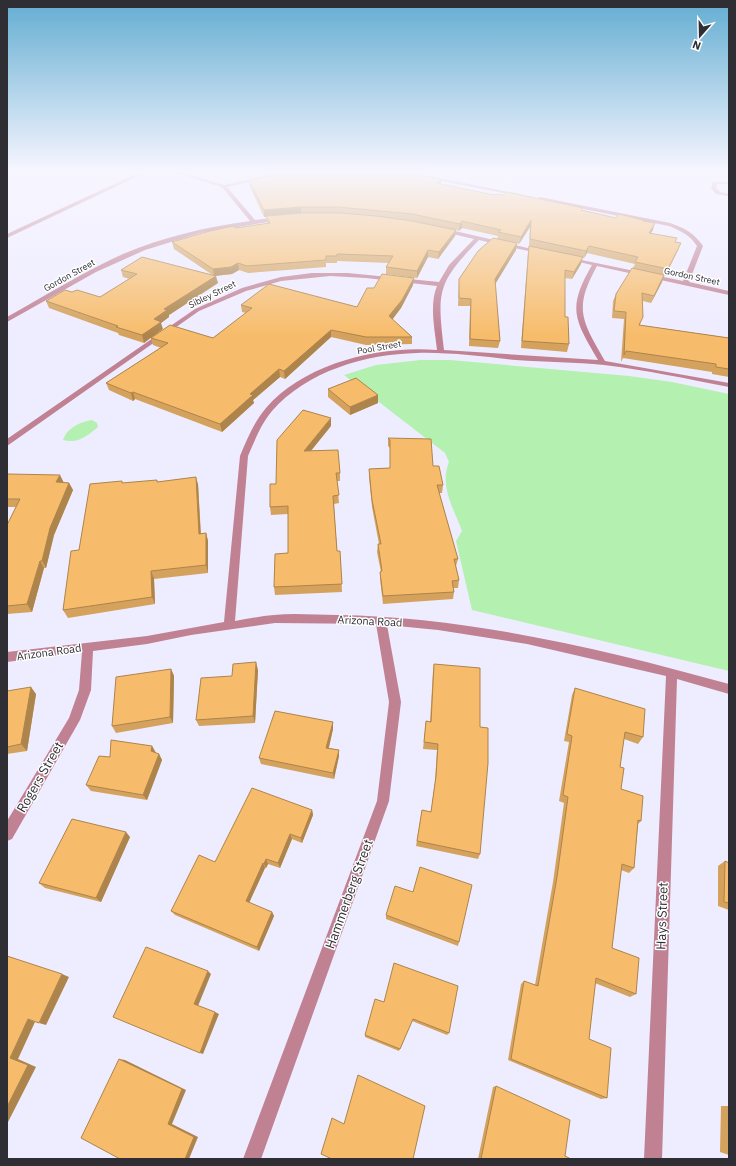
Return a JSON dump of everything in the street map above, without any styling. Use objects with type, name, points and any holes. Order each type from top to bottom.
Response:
[{"type":"street","points":[[7,236],[30,225]]},
{"type":"street","name":"Gordon Street","points":[[7,320],[94,272],[144,248],[206,230],[230,225]]},
{"type":"street","points":[[668,225],[684,230],[694,237],[700,246],[685,284]]},
{"type":"street","points":[[434,228],[551,254]]},
{"type":"street","points":[[441,352],[436,310],[436,297],[439,284],[452,264],[478,238]]},
{"type":"street","name":"Gordon Street","points":[[566,257],[729,293]]},
{"type":"street","points":[[595,264],[582,288],[577,308],[586,334],[603,363]]},
{"type":"street","name":"Sibley Street","points":[[7,443],[196,310],[231,293],[268,282],[295,277],[334,275],[439,284]]},
{"type":"street","name":"Pool Street","points":[[230,625],[244,456],[248,440],[265,414],[291,388],[304,380],[335,366],[385,355],[412,351],[603,363],[729,385]]},
{"type":"street","name":"Arizona Road","points":[[7,657],[147,640],[230,625],[275,619],[381,620],[438,626],[497,635],[672,673],[729,689]]},
{"type":"street","name":"Hammerberg Street","points":[[252,1159],[383,801],[395,702],[381,620]]},
{"type":"street","name":"Rogers Street","points":[[7,834],[74,720],[85,690],[88,646]]},
{"type":"street","name":"Hays Street","points":[[653,1159],[672,673]]},
{"type":"green space","points":[[421,360],[450,360],[629,376],[672,382],[729,394],[729,671],[472,610],[456,541],[462,531],[447,489],[446,471],[449,462],[445,453],[344,375],[376,365]]},
{"type":"green space","points":[[92,420],[97,423],[98,427],[86,436],[73,441],[63,440],[74,426]]},
{"type":"building","points":[[253,225],[434,225],[456,230],[439,252],[428,250],[417,271],[386,267],[393,256],[337,254],[337,256],[326,256],[326,260],[247,266],[238,263],[231,267],[213,269],[172,242],[210,231],[233,226],[235,228]]},
{"type":"building","points":[[481,225],[528,225],[521,237],[498,232],[501,230]]},
{"type":"building","points":[[531,225],[654,225],[649,233],[677,238],[675,242],[681,243],[668,269],[635,262],[638,257],[589,246],[586,251],[530,239]]},
{"type":"building","points":[[493,238],[517,243],[495,279],[500,341],[470,339],[471,299],[459,298],[459,279],[478,251]]},
{"type":"building","points":[[529,246],[583,257],[574,272],[565,270],[565,317],[568,317],[569,344],[522,341]]},
{"type":"building","points":[[142,257],[216,276],[164,309],[167,310],[154,319],[161,322],[142,335],[46,301],[65,290],[72,292],[77,290],[100,297],[137,274],[121,270]]},
{"type":"building","points":[[632,268],[664,275],[654,296],[642,293],[643,317],[639,325],[729,338],[729,369],[716,367],[716,364],[626,351],[624,355],[626,312],[614,311],[616,294]]},
{"type":"building","points":[[382,274],[414,278],[402,300],[389,316],[412,337],[366,337],[331,330],[284,371],[279,369],[250,394],[253,395],[220,424],[106,383],[168,343],[151,338],[170,325],[213,338],[252,308],[241,305],[269,284],[357,307],[367,288],[374,288]]},
{"type":"building","points":[[356,378],[378,395],[350,407],[328,389]]},
{"type":"building","points":[[303,410],[331,418],[304,451],[338,450],[340,473],[336,473],[339,495],[333,496],[337,551],[340,551],[342,584],[274,587],[275,554],[288,553],[288,506],[270,507],[270,484],[276,484],[277,440]]},
{"type":"building","points":[[388,438],[431,439],[433,466],[439,466],[443,485],[437,485],[458,559],[454,559],[459,580],[452,581],[454,592],[383,596],[380,572],[382,571],[378,544],[381,544],[372,500],[369,469],[390,468],[390,440]]},
{"type":"building","points":[[7,474],[60,475],[56,482],[69,483],[50,528],[42,561],[40,561],[27,604],[7,606],[7,525],[20,499],[7,499]]},
{"type":"building","points":[[196,477],[199,534],[206,533],[206,565],[151,571],[152,597],[63,610],[71,551],[79,550],[90,484],[122,481],[122,483],[157,480],[157,482]]},
{"type":"building","points":[[256,662],[253,716],[196,720],[201,678],[232,676],[233,664]]},
{"type":"building","points":[[434,664],[480,668],[480,727],[488,728],[488,763],[480,854],[417,841],[422,810],[431,812],[436,776],[438,744],[424,742],[426,721],[431,722]]},
{"type":"building","points":[[171,669],[170,717],[112,726],[116,677]]},
{"type":"building","points":[[31,687],[21,744],[7,747],[7,691]]},
{"type":"building","points":[[575,688],[645,709],[643,737],[625,732],[620,767],[624,768],[621,789],[643,796],[641,821],[638,820],[634,868],[622,864],[612,948],[639,958],[636,994],[596,978],[589,1039],[611,1048],[607,1098],[511,1059],[524,981],[538,986],[557,877],[568,797],[563,795],[572,736],[567,734]]},
{"type":"building","points":[[275,711],[333,722],[326,748],[339,750],[333,773],[259,758]]},
{"type":"building","points":[[111,740],[152,746],[151,751],[159,754],[143,795],[86,785],[99,756],[110,757]]},
{"type":"building","points":[[252,788],[312,810],[301,838],[290,834],[278,863],[266,859],[264,864],[263,863],[246,901],[272,912],[257,947],[171,911],[199,855],[215,862]]},
{"type":"building","points":[[72,819],[126,832],[96,898],[39,883]]},
{"type":"building","points":[[725,861],[729,863],[729,903],[724,902]]},
{"type":"building","points":[[420,867],[472,885],[459,942],[386,915],[395,886],[413,892]]},
{"type":"building","points":[[146,947],[208,971],[194,1004],[215,1012],[200,1053],[113,1017]]},
{"type":"building","points":[[7,956],[62,974],[39,1023],[28,1019],[10,1058],[28,1065],[7,1107]]},
{"type":"building","points":[[394,963],[458,986],[449,1033],[413,1019],[400,1049],[365,1035],[375,999],[384,1002]]},
{"type":"building","points":[[119,1059],[182,1089],[168,1124],[194,1137],[185,1159],[120,1159],[81,1138]]},
{"type":"building","points":[[358,1075],[425,1106],[413,1159],[332,1159],[321,1154],[332,1118],[344,1124]]},
{"type":"building","points":[[496,1086],[570,1120],[565,1156],[571,1159],[481,1159]]}]
